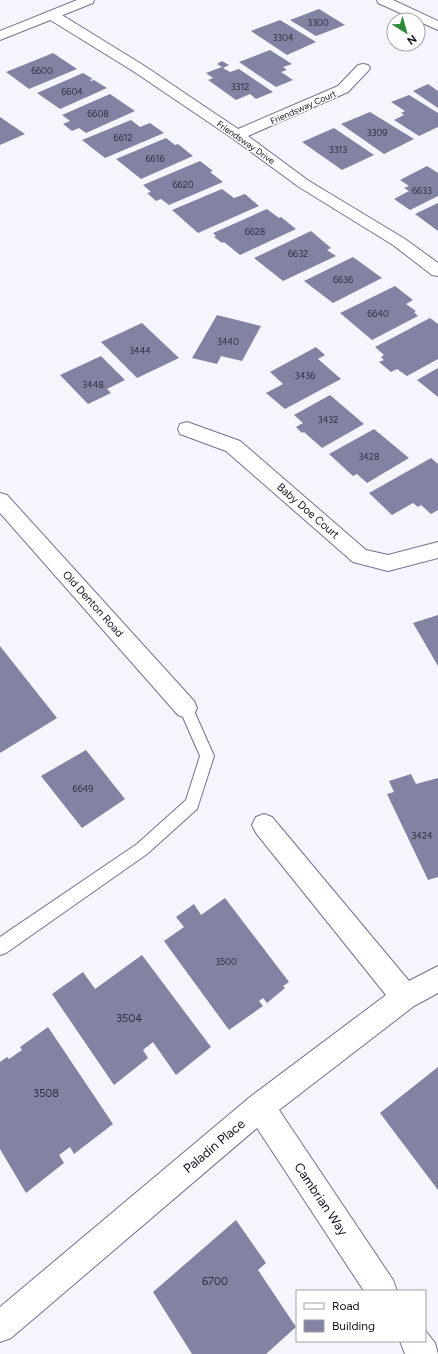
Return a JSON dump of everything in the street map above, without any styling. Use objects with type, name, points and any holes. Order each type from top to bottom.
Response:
[{"type":"street","points":[[0,36],[88,0]]},
{"type":"street","points":[[383,0],[438,26]]},
{"type":"street","name":"Friendsway Drive","points":[[52,15],[138,68],[237,135],[304,184],[398,242],[438,271]]},
{"type":"street","name":"Friendsway Court","points":[[237,135],[343,89],[363,68]]},
{"type":"street","name":"Baby Doe Court","points":[[187,429],[233,446],[360,556],[388,563],[438,550]]},
{"type":"street","name":"Old Denton Road","points":[[0,500],[186,708]]},
{"type":"street","points":[[264,825],[405,997]]},
{"type":"street","name":"Paladin Place","points":[[0,1327],[260,1107],[405,997],[438,979]]},
{"type":"street","name":"Cambrian Way","points":[[260,1107],[381,1290]]},
{"type":"street","points":[[416,1342],[424,1354]]},
{"type":"lane","points":[[0,947],[142,849],[192,804],[207,756],[186,708]]},
{"type":"building","points":[[319,9],[345,25],[316,36],[290,20]]},
{"type":"building","points":[[280,20],[316,42],[287,55],[251,31]]},
{"type":"building","points":[[270,50],[292,64],[283,67],[287,70],[281,72],[293,80],[276,87],[239,62]]},
{"type":"building","points":[[53,53],[77,69],[29,89],[6,72]]},
{"type":"building","points":[[222,61],[229,65],[223,68],[230,72],[239,69],[273,92],[256,99],[250,94],[236,100],[208,80],[213,78],[206,73],[222,67],[217,64]]},
{"type":"building","points":[[83,73],[93,79],[90,80],[91,81],[94,80],[107,88],[60,109],[37,93]]},
{"type":"building","points":[[428,84],[438,91],[438,108],[413,91]]},
{"type":"building","points":[[110,94],[135,111],[86,133],[79,128],[72,131],[63,124],[70,121],[62,115]]},
{"type":"building","points":[[409,95],[438,113],[438,127],[419,136],[394,120],[404,115],[401,113],[405,111],[391,102]]},
{"type":"building","points":[[370,112],[414,139],[384,154],[341,124]]},
{"type":"building","points":[[0,117],[25,134],[0,145]]},
{"type":"building","points":[[131,120],[140,127],[150,123],[164,133],[105,158],[82,140]]},
{"type":"building","points":[[334,128],[374,155],[342,170],[302,142]]},
{"type":"building","points":[[166,138],[175,145],[178,144],[193,156],[141,179],[116,159]]},
{"type":"building","points":[[200,161],[213,171],[210,172],[223,182],[169,205],[161,199],[156,201],[147,193],[151,192],[143,185]]},
{"type":"building","points":[[427,166],[438,173],[438,196],[410,210],[394,199],[409,191],[404,188],[409,186],[400,180]]},
{"type":"building","points":[[222,189],[234,198],[245,194],[259,206],[198,233],[172,210]]},
{"type":"building","points":[[438,203],[438,231],[415,214]]},
{"type":"building","points":[[267,209],[279,218],[281,217],[296,229],[240,255],[224,242],[222,243],[214,237],[216,236],[213,233]]},
{"type":"building","points":[[311,231],[331,248],[327,250],[336,256],[283,281],[254,258]]},
{"type":"building","points":[[353,257],[382,278],[333,303],[304,281]]},
{"type":"building","points":[[395,286],[413,300],[406,304],[416,311],[414,312],[418,316],[372,340],[340,313]]},
{"type":"building","points":[[217,315],[261,326],[242,361],[221,356],[217,364],[192,358]]},
{"type":"building","points":[[430,318],[438,324],[438,359],[407,376],[397,369],[391,372],[379,362],[384,360],[381,357],[384,355],[375,347]]},
{"type":"building","points":[[142,323],[179,358],[137,378],[101,342]]},
{"type":"building","points":[[316,347],[325,355],[318,359],[341,379],[285,409],[266,393],[283,384],[270,372]]},
{"type":"building","points":[[101,356],[125,380],[107,389],[111,393],[88,404],[60,375]]},
{"type":"building","points":[[438,368],[438,397],[417,380]]},
{"type":"building","points":[[330,395],[364,424],[322,448],[296,427],[303,423],[294,415]]},
{"type":"building","points":[[374,429],[409,458],[367,483],[357,474],[353,476],[329,454]]},
{"type":"building","points":[[431,458],[438,464],[438,510],[431,514],[421,505],[418,507],[413,503],[392,515],[369,493]]},
{"type":"building","points":[[438,615],[438,666],[413,623]]},
{"type":"building","points":[[0,646],[57,718],[0,753]]},
{"type":"building","points":[[86,750],[125,799],[82,828],[41,776]]},
{"type":"building","points":[[411,774],[416,784],[438,778],[438,877],[428,880],[387,794],[394,792],[389,781]]},
{"type":"building","points":[[225,898],[289,982],[283,986],[285,988],[267,1003],[263,998],[259,1001],[263,1006],[229,1030],[164,941],[184,927],[176,917],[194,904],[201,915]]},
{"type":"building","points":[[142,955],[211,1047],[176,1075],[153,1042],[143,1050],[148,1058],[114,1085],[52,994],[83,972],[95,989]]},
{"type":"building","points":[[48,1027],[113,1124],[74,1154],[70,1147],[59,1155],[64,1163],[26,1193],[0,1149],[0,1062],[7,1057],[9,1059],[22,1050],[20,1047]]},
{"type":"building","points":[[438,1067],[438,1190],[380,1113]]},
{"type":"building","points":[[236,1220],[266,1263],[258,1270],[296,1327],[266,1354],[192,1354],[153,1292]]}]
